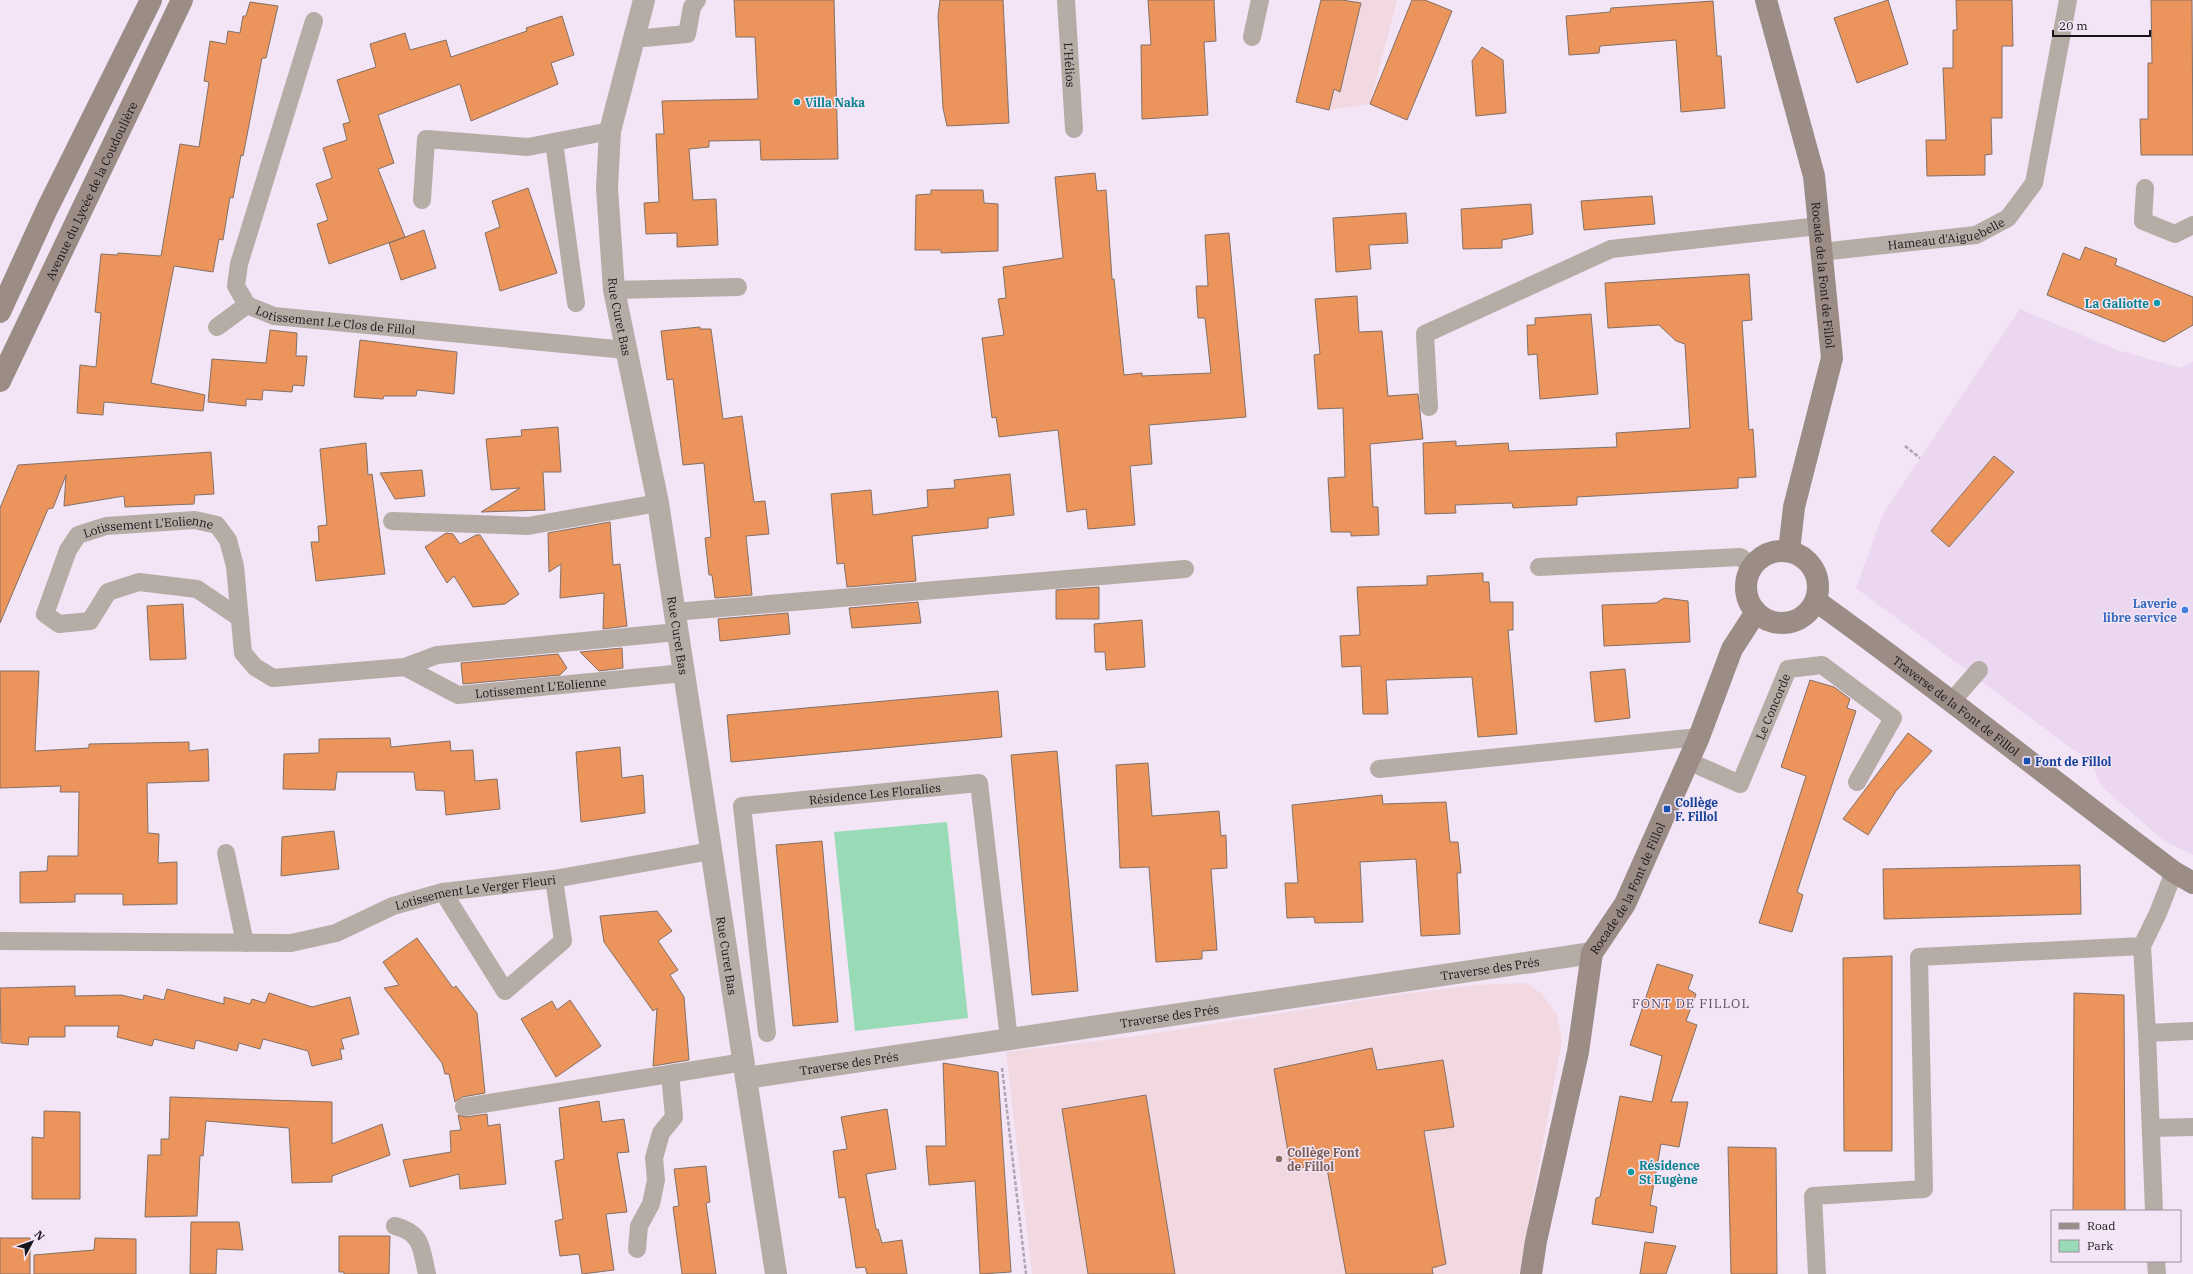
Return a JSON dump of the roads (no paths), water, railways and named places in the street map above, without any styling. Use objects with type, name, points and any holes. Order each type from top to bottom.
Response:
[{"type":"street","points":[[0,312],[47,209],[151,0]]},
{"type":"street","name":"Avenue du Lycée de la Coudoulière","points":[[0,381],[182,0]]},
{"type":"street","name":"Rue Curet Bas","points":[[644,0],[610,131],[607,188],[614,290],[658,503],[776,1274]]},
{"type":"street","name":"Rocade de la Font de Fillol","points":[[1766,0],[1814,176],[1832,358],[1794,507],[1789,552]]},
{"type":"street","points":[[1789,552],[1799,555],[1814,570],[1818,580],[1816,601],[1803,617],[1784,623],[1767,620],[1756,612],[1748,598],[1746,587],[1748,576],[1753,566],[1769,553],[1789,552]]},
{"type":"street","name":"Traverse de la Font de Fillol","points":[[1816,601],[1952,701],[2057,784],[2174,872],[2193,883]]},
{"type":"street","name":"Rocade de la Font de Fillol","points":[[1531,1274],[1536,1242],[1584,1020],[1592,953],[1625,904],[1699,737],[1732,649],[1756,612]]},
{"type":"street","name":"Traverse des Prés","points":[[745,1070],[1004,1040],[1592,953]]},
{"type":"lane","points":[[633,39],[687,34],[692,7],[697,0]]},
{"type":"lane","name":"L'Hélios","points":[[1066,0],[1074,129]]},
{"type":"lane","points":[[1252,37],[1260,0]]},
{"type":"lane","name":"Hameau d'Aiguebelle","points":[[1821,252],[1976,235],[2008,218],[2034,183],[2068,0]]},
{"type":"lane","name":"Lotissement Le Clos de Fillol","points":[[314,21],[239,264],[236,286],[247,305],[274,316],[626,350]]},
{"type":"lane","points":[[422,200],[426,139],[528,147],[610,131]]},
{"type":"lane","points":[[554,142],[576,303]]},
{"type":"lane","points":[[2145,188],[2143,221],[2175,234],[2193,224]]},
{"type":"lane","points":[[1429,407],[1425,334],[1432,330],[1611,249],[1819,226]]},
{"type":"lane","points":[[614,290],[738,287]]},
{"type":"lane","points":[[217,327],[247,305]]},
{"type":"lane","points":[[392,521],[528,526],[658,503]]},
{"type":"lane","name":"Lotissement L'Eolienne","points":[[240,618],[197,589],[139,582],[108,592],[90,621],[59,624],[45,614],[68,550],[78,535],[106,526],[194,520],[217,525],[228,540],[235,566],[240,618],[243,653],[255,666],[273,678],[405,668],[437,656],[676,622],[1185,569]]},
{"type":"lane","points":[[1539,566],[1740,557],[1753,566]]},
{"type":"lane","name":"Le Concorde","points":[[1688,761],[1740,784],[1788,669],[1822,665],[1893,718],[1857,782]]},
{"type":"lane","name":"Lotissement L'Eolienne","points":[[405,668],[458,695],[684,673]]},
{"type":"lane","points":[[1952,701],[1979,670]]},
{"type":"lane","points":[[1378,769],[1699,737]]},
{"type":"lane","name":"Résidence Les Floralies","points":[[767,1034],[742,806],[979,783],[1004,1040]]},
{"type":"lane","name":"Lotissement Le Verger Fleuri","points":[[0,941],[95,943],[291,943],[336,933],[393,906],[443,892],[554,879],[711,851]]},
{"type":"lane","points":[[226,853],[245,943]]},
{"type":"lane","points":[[2154,1210],[2142,946],[2158,913],[2174,872]]},
{"type":"lane","points":[[443,892],[505,990],[563,941],[554,879]]},
{"type":"lane","points":[[1817,1274],[1813,1196],[1924,1189],[1919,957],[2142,946]]},
{"type":"lane","points":[[2147,1033],[2193,1031]]},
{"type":"lane","points":[[464,1107],[670,1074],[745,1070]]},
{"type":"lane","points":[[638,1249],[639,1226],[651,1204],[656,1180],[654,1158],[661,1133],[674,1117],[670,1074]]},
{"type":"lane","points":[[2150,1128],[2193,1126]]},
{"type":"lane","points":[[395,1226],[409,1230],[420,1241],[427,1274]]},
{"type":"lane","points":[[2156,1262],[2157,1274]]},
{"type":"place","name":"Villa Naka","points":[[797,102]]},
{"type":"place","name":"La Galiotte","points":[[2157,303]]},
{"type":"place","name":"Laverie libre service","points":[[2185,610]]},
{"type":"place","name":"Font de Fillol","points":[[2027,761]]},
{"type":"place","name":"Collège F. Fillol","points":[[1667,809]]},
{"type":"place","name":"Collège Font de Fillol","points":[[1279,1159]]},
{"type":"place","name":"Résidence St Eugène","points":[[1631,1172]]},
{"type":"district","name":"FONT DE FILLOL","points":[[1691,1003]]}]
